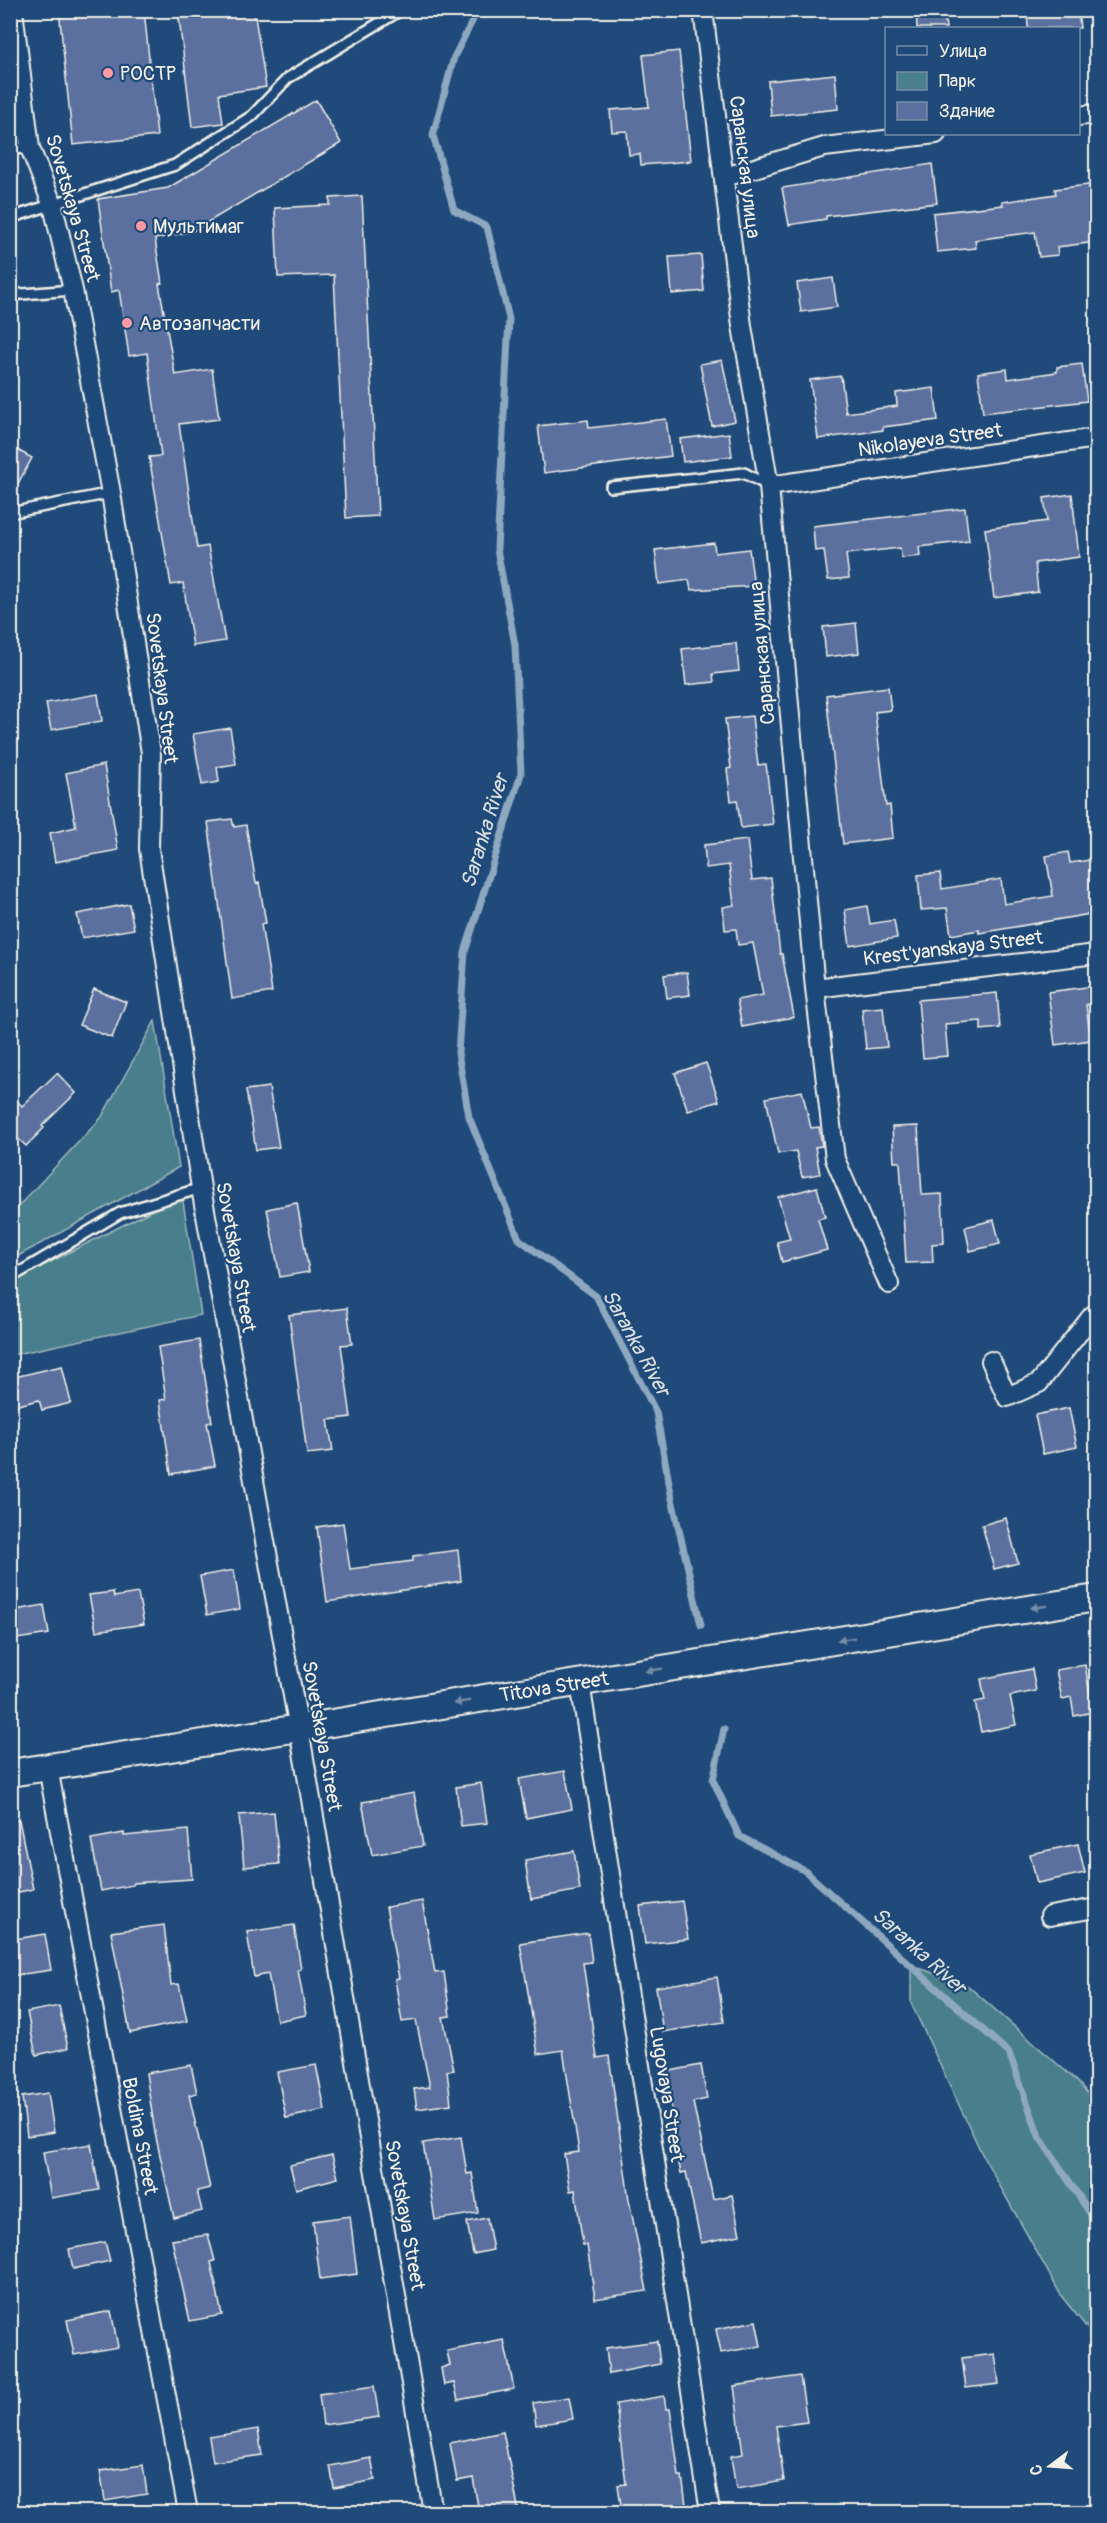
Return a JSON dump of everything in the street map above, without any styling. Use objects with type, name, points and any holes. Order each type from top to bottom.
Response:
[{"type":"main road","name":"Titova Street","points":[[10,1773],[299,1729],[1096,1598]]},
{"type":"street","name":"Sovetskaya Street","points":[[13,10],[30,148],[53,206],[73,290],[111,493],[151,753],[149,849],[201,1188],[299,1729],[433,2512]]},
{"type":"street","name":"Саранская улица","points":[[704,10],[742,326],[769,486],[815,988],[835,1159],[889,1284]]},
{"type":"street","points":[[1080,116],[1096,114]]},
{"type":"street","points":[[725,177],[824,147],[927,135]]},
{"type":"street","name":"Nikolayeva Street","points":[[769,486],[1096,438]]},
{"type":"street","name":"Krest'yanskaya Street","points":[[815,988],[1096,954]]},
{"type":"street","points":[[992,1361],[1007,1397],[1039,1383],[1096,1313]]},
{"type":"street","name":"Lugovaya Street","points":[[580,1683],[710,2512]]},
{"type":"street","name":"Boldina Street","points":[[48,1768],[188,2512]]},
{"type":"street","points":[[1050,1916],[1096,1908]]},
{"type":"lane","points":[[10,218],[175,165],[252,116],[288,78],[401,10]]},
{"type":"lane","points":[[10,149],[30,148]]},
{"type":"lane","points":[[10,295],[73,290]]},
{"type":"lane","points":[[611,487],[744,473],[769,486]]},
{"type":"lane","points":[[10,513],[111,493]]},
{"type":"lane","points":[[10,1278],[120,1213],[201,1188]]},
{"type":"shaded area","points":[[10,157],[20,248],[11,249],[10,249]]},
{"type":"green space","points":[[155,1021],[179,1167],[11,1260],[11,1214],[101,1118]]},
{"type":"green space","points":[[182,1195],[201,1315],[11,1355],[11,1282]]},
{"type":"green space","points":[[911,1965],[968,1986],[1077,2081],[1096,2103],[1096,2339],[1062,2297],[982,2154],[911,2003]]},
{"type":"building","name":"РОСТР","points":[[59,10],[144,10],[157,136],[73,145]]},
{"type":"building","points":[[178,10],[254,10],[266,87],[219,94],[223,123],[192,127]]},
{"type":"building","points":[[916,10],[944,10],[946,27],[917,27]]},
{"type":"building","points":[[1027,10],[1078,10],[1080,27],[1028,27]]},
{"type":"building","points":[[679,51],[691,161],[641,165],[640,154],[629,155],[627,131],[612,132],[610,110],[649,107],[643,55]]},
{"type":"building","points":[[835,74],[838,109],[771,116],[768,81]]},
{"type":"building","points":[[316,100],[341,143],[193,231],[155,239],[162,283],[159,284],[175,375],[212,369],[219,419],[179,424],[197,548],[208,546],[225,641],[193,646],[183,583],[171,585],[149,457],[161,456],[147,353],[129,356],[119,290],[111,292],[98,199],[168,188]]},
{"type":"building","points":[[932,164],[937,203],[826,216],[826,219],[789,225],[782,188]]},
{"type":"building","points":[[1096,184],[1096,242],[1057,247],[1058,255],[1039,257],[1035,232],[975,240],[976,248],[937,252],[933,213],[1003,205],[1002,202],[1056,194],[1055,189]]},
{"type":"building","points":[[362,196],[378,516],[346,518],[334,275],[278,277],[275,208],[330,205],[330,198]]},
{"type":"building","points":[[701,255],[704,291],[672,294],[669,257]]},
{"type":"building","points":[[833,278],[837,307],[801,312],[797,283]]},
{"type":"building","points":[[722,360],[735,421],[712,426],[700,364]]},
{"type":"building","points":[[1082,364],[1087,401],[983,413],[978,373],[1007,369],[1008,379],[1057,372],[1057,367]]},
{"type":"building","points":[[841,376],[846,413],[897,406],[896,393],[934,388],[938,420],[818,439],[810,380]]},
{"type":"building","points":[[666,419],[671,456],[544,473],[538,426],[588,420],[589,428]]},
{"type":"building","points":[[729,433],[732,456],[683,462],[680,439]]},
{"type":"building","points":[[10,446],[32,458],[10,498]]},
{"type":"building","points":[[1072,494],[1079,557],[1035,563],[1038,592],[994,598],[985,529],[1047,521],[1044,498]]},
{"type":"building","points":[[965,508],[969,541],[919,547],[920,556],[902,558],[900,548],[846,554],[849,578],[828,580],[824,550],[815,551],[813,526]]},
{"type":"building","points":[[714,543],[715,553],[749,549],[754,586],[691,590],[689,580],[659,584],[655,550]]},
{"type":"building","points":[[856,623],[859,653],[826,657],[823,627]]},
{"type":"building","points":[[736,643],[739,671],[713,674],[714,682],[686,685],[682,649]]},
{"type":"building","points":[[888,687],[891,710],[875,712],[886,806],[890,805],[893,838],[843,844],[826,695]]},
{"type":"building","points":[[98,694],[102,721],[51,730],[46,703]]},
{"type":"building","points":[[752,716],[758,765],[766,764],[773,824],[741,828],[737,800],[731,801],[727,769],[731,768],[725,719]]},
{"type":"building","points":[[230,728],[236,764],[217,767],[219,782],[202,785],[193,734]]},
{"type":"building","points":[[104,765],[118,850],[55,862],[50,833],[76,827],[66,773]]},
{"type":"building","points":[[232,819],[234,827],[246,825],[266,923],[261,924],[272,992],[232,999],[208,822]]},
{"type":"building","points":[[747,840],[752,880],[771,878],[780,954],[782,954],[794,1017],[742,1027],[737,1000],[763,995],[753,943],[738,945],[736,929],[725,930],[723,907],[734,905],[729,865],[706,868],[704,845]]},
{"type":"building","points":[[1068,852],[1070,863],[1096,859],[1096,913],[979,933],[979,930],[951,935],[947,908],[921,910],[918,875],[940,873],[942,889],[1001,879],[1004,904],[1053,896],[1046,856]]},
{"type":"building","points":[[129,904],[134,929],[82,938],[77,914]]},
{"type":"building","points":[[867,906],[870,924],[894,920],[897,938],[850,946],[845,910]]},
{"type":"building","points":[[687,972],[690,995],[667,998],[664,975]]},
{"type":"building","points":[[1094,986],[1096,1004],[1086,1005],[1091,1040],[1055,1045],[1048,992]]},
{"type":"building","points":[[94,989],[126,1002],[112,1038],[79,1025]]},
{"type":"building","points":[[997,993],[1000,1028],[981,1030],[981,1021],[945,1024],[948,1056],[923,1058],[918,1000]]},
{"type":"building","points":[[883,1007],[887,1047],[866,1049],[862,1009]]},
{"type":"building","points":[[706,1063],[719,1101],[688,1111],[675,1073]]},
{"type":"building","points":[[57,1073],[76,1093],[42,1126],[44,1128],[26,1146],[10,1131],[10,1094],[22,1106]]},
{"type":"building","points":[[269,1087],[279,1147],[256,1150],[246,1090]]},
{"type":"building","points":[[802,1091],[811,1128],[819,1127],[822,1146],[815,1147],[820,1174],[802,1177],[796,1151],[778,1154],[766,1098]]},
{"type":"building","points":[[918,1126],[922,1195],[942,1194],[944,1243],[932,1244],[933,1262],[906,1263],[900,1162],[894,1162],[892,1127]]},
{"type":"building","points":[[817,1187],[825,1217],[818,1219],[827,1250],[782,1262],[777,1242],[790,1239],[778,1197]]},
{"type":"building","points":[[297,1203],[309,1272],[280,1277],[267,1209]]},
{"type":"building","points":[[994,1220],[1000,1244],[970,1251],[965,1227]]},
{"type":"building","points":[[347,1308],[352,1344],[341,1345],[351,1417],[328,1420],[333,1451],[307,1454],[289,1315]]},
{"type":"building","points":[[199,1340],[212,1422],[207,1423],[215,1466],[171,1474],[160,1400],[166,1399],[158,1347]]},
{"type":"building","points":[[62,1366],[71,1403],[42,1410],[39,1400],[10,1407],[10,1378]]},
{"type":"building","points":[[1069,1408],[1077,1447],[1043,1454],[1035,1415]]},
{"type":"building","points":[[1006,1518],[1018,1563],[994,1569],[982,1525]]},
{"type":"building","points":[[343,1523],[350,1569],[413,1561],[413,1556],[458,1550],[461,1581],[327,1602],[317,1527]]},
{"type":"building","points":[[234,1570],[240,1609],[207,1615],[200,1576]]},
{"type":"building","points":[[113,1592],[114,1597],[138,1593],[144,1624],[96,1631],[89,1595]]},
{"type":"building","points":[[44,1605],[49,1634],[10,1640],[10,1611]]},
{"type":"building","points":[[1085,1665],[1093,1712],[1074,1716],[1071,1697],[1062,1699],[1056,1670]]},
{"type":"building","points":[[1032,1669],[1036,1691],[1010,1696],[1016,1725],[981,1732],[975,1702],[985,1700],[981,1679]]},
{"type":"building","points":[[565,1771],[572,1809],[526,1818],[519,1779]]},
{"type":"building","points":[[481,1783],[487,1823],[461,1826],[456,1787]]},
{"type":"building","points":[[414,1793],[423,1846],[372,1855],[362,1802]]},
{"type":"building","points":[[274,1812],[279,1864],[244,1867],[239,1815]]},
{"type":"building","points":[[19,1820],[33,1889],[10,1894],[10,1821]]},
{"type":"building","points":[[188,1830],[192,1879],[133,1883],[133,1885],[101,1891],[91,1839],[124,1833],[124,1836]]},
{"type":"building","points":[[1078,1844],[1085,1873],[1037,1883],[1030,1854]]},
{"type":"building","points":[[574,1851],[580,1890],[531,1899],[525,1860]]},
{"type":"building","points":[[422,1901],[435,1973],[444,1972],[450,2016],[443,2017],[454,2070],[447,2071],[451,2104],[417,2109],[414,2089],[430,2087],[416,2020],[402,2022],[395,1979],[399,1978],[386,1907]]},
{"type":"building","points":[[682,1901],[688,1939],[645,1944],[640,1906]]},
{"type":"building","points":[[164,1925],[171,1985],[179,1984],[187,2021],[130,2033],[111,1932]]},
{"type":"building","points":[[294,1925],[301,1969],[298,1970],[306,2015],[277,2021],[268,1974],[254,1977],[247,1932]]},
{"type":"building","points":[[588,1933],[592,1962],[583,1963],[597,2058],[609,2056],[629,2200],[647,2291],[595,2299],[587,2245],[583,2245],[575,2190],[570,2191],[564,2154],[579,2152],[563,2050],[538,2054],[520,1943]]},
{"type":"building","points":[[45,1934],[51,1970],[10,1976],[10,1940]]},
{"type":"building","points":[[717,1977],[724,2022],[663,2032],[656,1987]]},
{"type":"building","points":[[59,2006],[68,2048],[36,2055],[27,2012]]},
{"type":"building","points":[[191,2065],[197,2093],[189,2095],[210,2188],[197,2191],[202,2211],[174,2218],[155,2133],[146,2073]]},
{"type":"building","points":[[316,2065],[325,2110],[286,2118],[277,2072]]},
{"type":"building","points":[[701,2065],[707,2099],[693,2102],[713,2199],[732,2195],[740,2235],[701,2243],[686,2172],[681,2173],[671,2127],[675,2126],[665,2072]]},
{"type":"building","points":[[48,2093],[54,2132],[27,2136],[22,2097]]},
{"type":"building","points":[[461,2137],[467,2174],[472,2173],[478,2213],[435,2220],[423,2143]]},
{"type":"building","points":[[91,2144],[99,2190],[51,2198],[43,2152]]},
{"type":"building","points":[[332,2155],[338,2178],[296,2189],[290,2165]]},
{"type":"building","points":[[350,2216],[357,2274],[320,2279],[313,2221]]},
{"type":"building","points":[[487,2218],[493,2250],[473,2254],[467,2222]]},
{"type":"building","points":[[208,2235],[215,2261],[211,2262],[222,2315],[190,2321],[172,2240]]},
{"type":"building","points":[[105,2242],[110,2261],[73,2269],[69,2249]]},
{"type":"building","points":[[111,2311],[118,2347],[74,2355],[67,2320]]},
{"type":"building","points":[[756,2321],[761,2346],[721,2353],[716,2329]]},
{"type":"building","points":[[504,2340],[514,2389],[458,2400],[454,2383],[444,2385],[441,2368],[450,2365],[447,2351]]},
{"type":"building","points":[[657,2341],[660,2364],[609,2374],[606,2348]]},
{"type":"building","points":[[995,2354],[999,2384],[966,2388],[962,2358]]},
{"type":"building","points":[[800,2376],[807,2422],[776,2426],[784,2481],[736,2489],[731,2456],[743,2454],[734,2386]]},
{"type":"building","points":[[374,2386],[379,2417],[323,2425],[319,2394]]},
{"type":"building","points":[[664,2396],[666,2409],[670,2409],[679,2476],[682,2476],[687,2512],[622,2512],[618,2485],[626,2484],[616,2404]]},
{"type":"building","points":[[569,2397],[573,2419],[536,2425],[533,2403]]},
{"type":"building","points":[[258,2429],[262,2455],[213,2462],[209,2437]]},
{"type":"building","points":[[503,2432],[519,2512],[479,2512],[473,2478],[457,2481],[450,2443]]},
{"type":"building","points":[[371,2458],[375,2480],[334,2488],[330,2466]]},
{"type":"building","points":[[143,2465],[147,2494],[105,2501],[100,2471]]},
{"type":"waterway","name":"Saranka River","points":[[478,10],[454,57],[433,135],[454,210],[487,227],[509,319],[497,549],[515,645],[521,774],[465,952],[458,1053],[469,1117],[519,1239],[596,1296],[656,1412],[672,1499],[701,1625]]},
{"type":"waterway","name":"Saranka River","points":[[724,1729],[713,1780],[739,1836],[805,1871],[1009,2053],[1039,2136],[1096,2222]]},
{"type":"place","name":"РОСТР","points":[[108,73]]},
{"type":"place","name":"Мультимаг","points":[[141,226]]},
{"type":"place","name":"Автозапчасти","points":[[127,323]]}]
